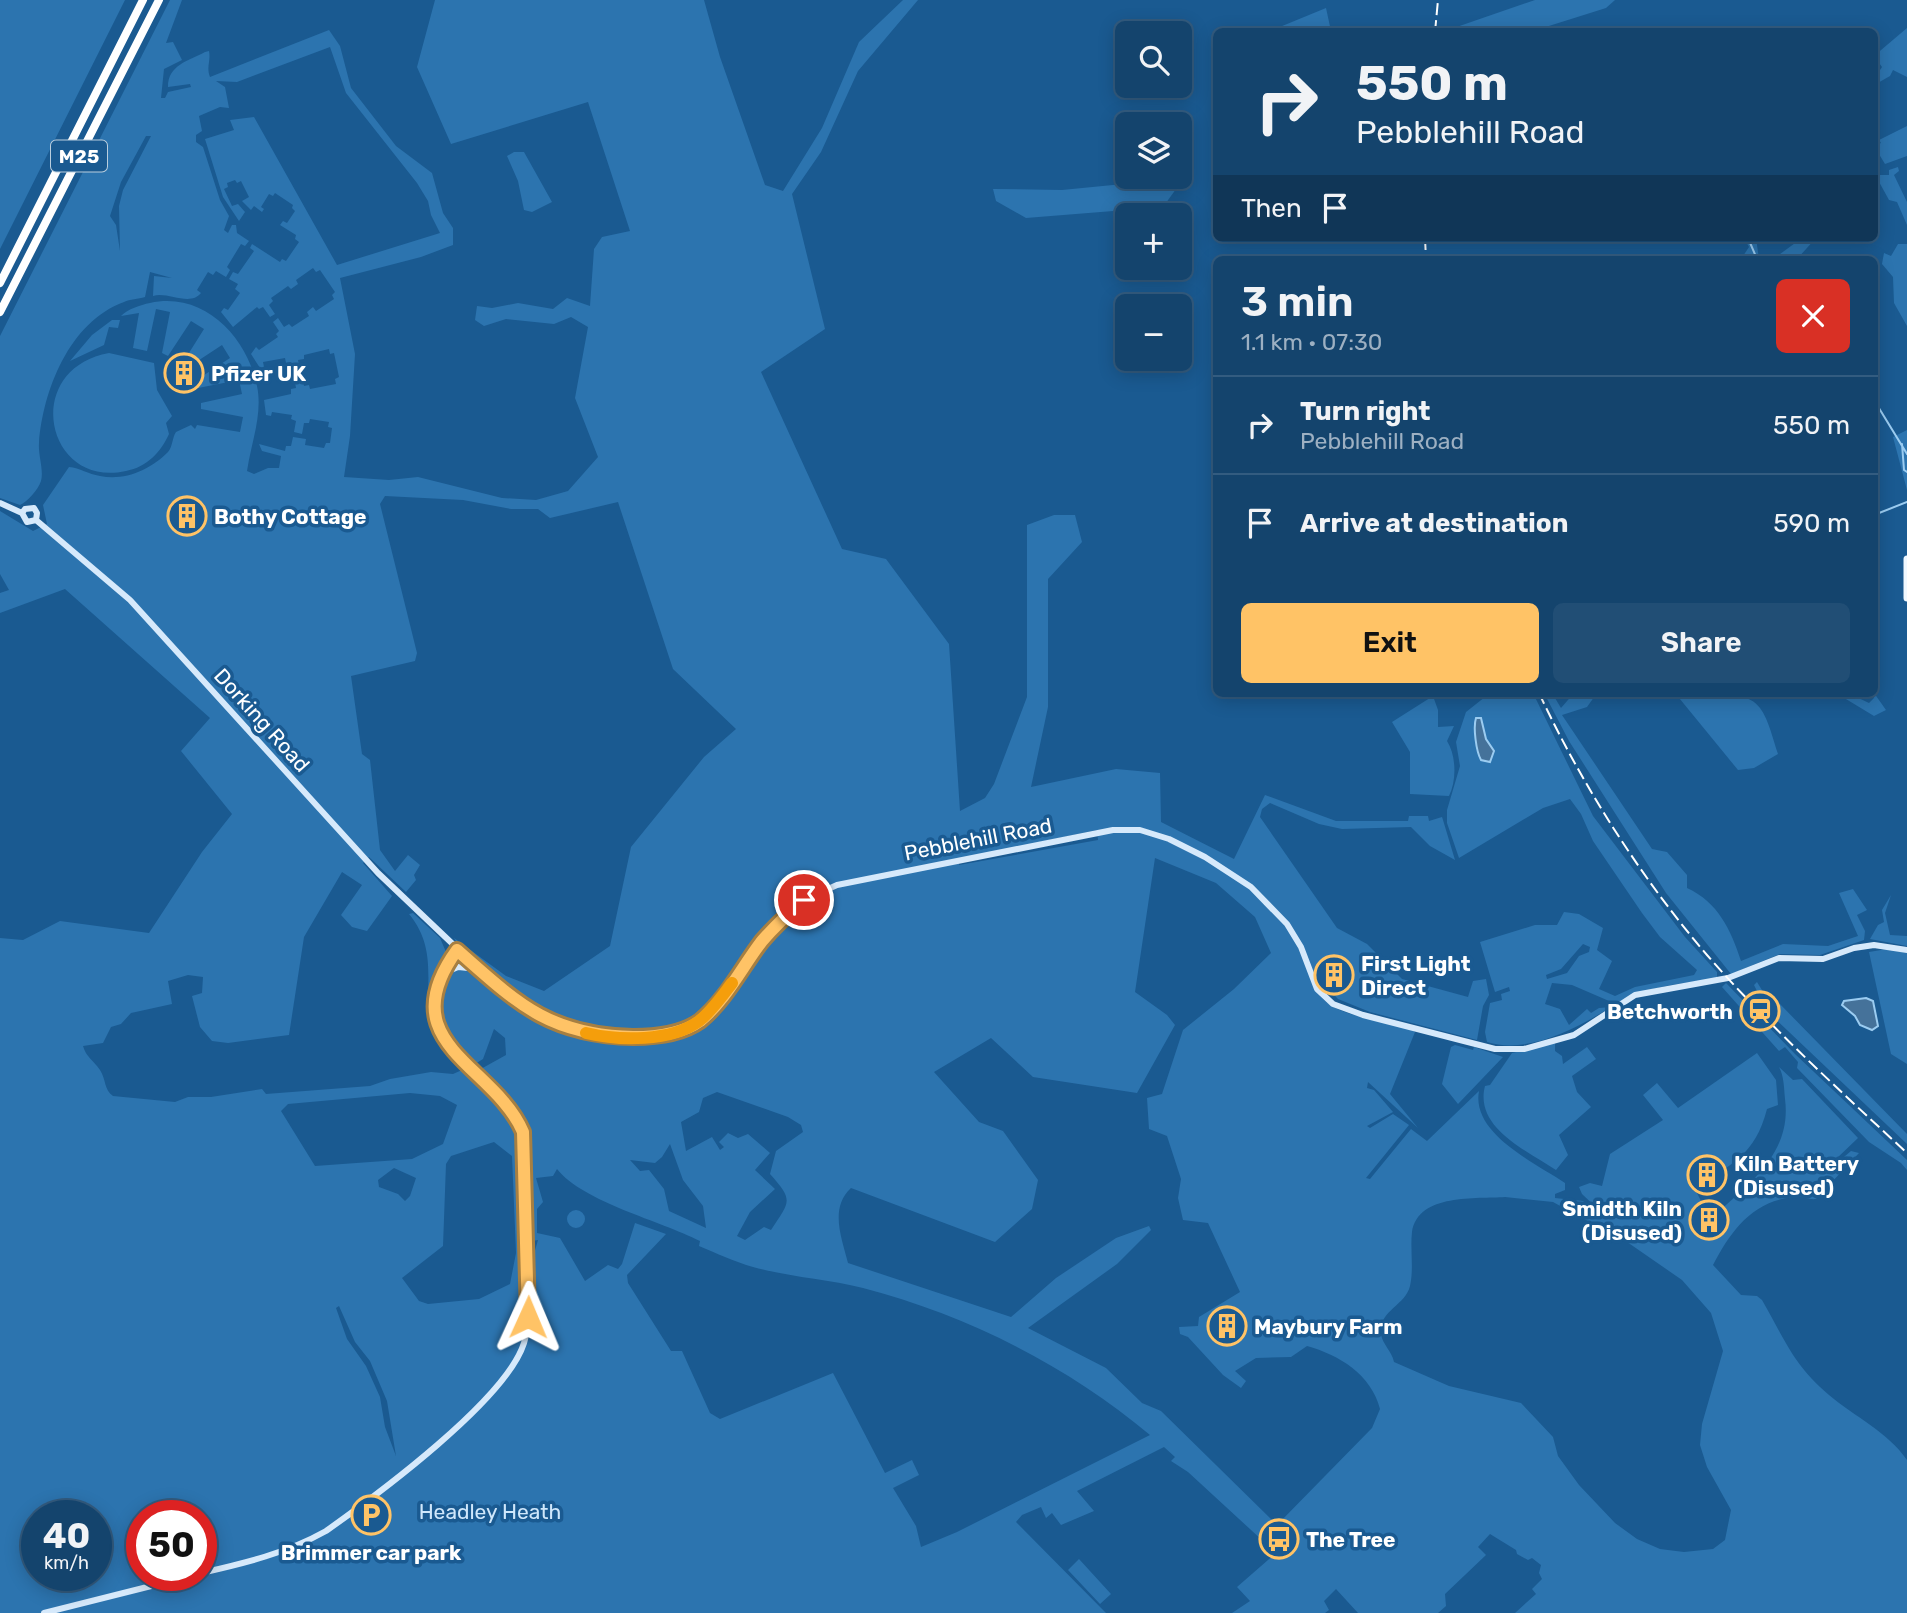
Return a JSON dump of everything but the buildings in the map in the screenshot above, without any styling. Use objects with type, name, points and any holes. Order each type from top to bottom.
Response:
[{"type":"highway","name":"M25","points":[[0,283],[143,0]]},
{"type":"highway","name":"M25","points":[[0,312],[159,0]]},
{"type":"main road","points":[[0,503],[22,513],[26,522],[36,520],[37,513],[34,508],[28,507],[22,513]]},
{"type":"main road","name":"Dorking Road","points":[[36,520],[57,541],[130,600],[363,858],[457,950]]},
{"type":"main road","points":[[1907,559],[1907,598]]},
{"type":"main road","name":"Pebblehill Road","points":[[457,950],[526,1008],[553,1024],[598,1036],[649,1037],[679,1031],[699,1021],[720,999],[785,916],[804,900],[837,886],[1023,846],[1113,830],[1140,830],[1169,839],[1205,857],[1251,887],[1287,924],[1301,947],[1317,989],[1333,1004],[1461,1041],[1510,1050],[1574,1035],[1635,995],[1731,978],[1779,958],[1823,959],[1853,948],[1874,946],[1907,950]]},
{"type":"main road","points":[[217,1569],[257,1560],[304,1543],[326,1531],[462,1424],[506,1374],[522,1350],[527,1331],[528,1302],[524,1137],[510,1108],[473,1074],[441,1032],[436,999],[442,975],[457,950]]},
{"type":"main road","points":[[442,975],[458,967],[479,969]]},
{"type":"main road","points":[[44,1613],[131,1591]]},
{"type":"green space","points":[[0,0],[125,0],[0,249]]},
{"type":"green space","name":"Headley Heath","points":[[170,0],[182,0],[166,43],[173,42],[182,60],[164,69],[161,98],[165,98],[168,92],[191,87],[190,84],[168,87],[171,74],[180,65],[205,52],[209,51],[210,77],[329,30],[340,46],[351,88],[396,146],[432,173],[443,213],[453,228],[453,245],[421,257],[340,278],[355,354],[350,436],[344,477],[389,480],[418,477],[502,498],[536,500],[568,491],[598,457],[575,398],[588,327],[571,317],[554,324],[506,319],[484,326],[475,320],[477,306],[492,308],[518,303],[553,309],[567,298],[590,306],[594,249],[602,237],[630,231],[588,102],[451,144],[417,67],[435,0],[704,0],[720,57],[765,185],[783,191],[822,128],[859,42],[903,0],[918,0],[858,71],[821,152],[792,194],[825,329],[761,372],[842,549],[886,559],[949,644],[960,811],[985,798],[994,784],[1027,697],[1027,525],[1054,515],[1075,515],[1082,542],[1048,579],[1048,707],[1031,787],[1116,769],[1160,773],[1161,822],[1234,859],[1265,795],[1336,821],[1408,821],[1409,816],[1428,816],[1429,821],[1442,817],[1455,860],[1430,846],[1411,827],[1342,829],[1319,824],[1270,803],[1262,809],[1260,817],[1337,928],[1367,944],[1402,979],[1468,997],[1473,981],[1486,979],[1489,995],[1483,1006],[1477,1040],[1370,1012],[1338,999],[1318,978],[1312,981],[1319,995],[1342,1011],[1402,1026],[1415,1032],[1390,1094],[1418,1128],[1368,1082],[1367,1088],[1374,1090],[1393,1112],[1367,1126],[1370,1128],[1393,1114],[1409,1125],[1366,1178],[1370,1179],[1411,1129],[1427,1141],[1479,1091],[1479,1106],[1485,1121],[1495,1134],[1508,1146],[1565,1183],[1565,1190],[1555,1194],[1555,1198],[1583,1201],[1601,1212],[1582,1194],[1579,1187],[1590,1183],[1602,1186],[1610,1154],[1663,1120],[1643,1095],[1657,1083],[1678,1108],[1757,1053],[1776,1080],[1778,1105],[1767,1109],[1756,1138],[1740,1157],[1694,1187],[1703,1205],[1715,1215],[1766,1165],[1782,1135],[1785,1099],[1779,1067],[1793,1080],[1802,1079],[1858,1138],[1835,1160],[1838,1162],[1851,1151],[1859,1153],[1816,1199],[1797,1197],[1779,1200],[1755,1211],[1735,1230],[1713,1265],[1741,1295],[1757,1296],[1762,1300],[1806,1373],[1839,1403],[1881,1433],[1907,1460],[1907,1613],[1515,1613],[1536,1594],[1532,1589],[1542,1579],[1539,1573],[1541,1565],[1532,1558],[1528,1560],[1517,1554],[1516,1550],[1490,1534],[1478,1547],[1486,1555],[1445,1594],[1446,1606],[1438,1613],[1358,1613],[1336,1589],[1324,1601],[1329,1610],[1325,1613],[1232,1613],[1250,1601],[1237,1587],[1276,1553],[1188,1472],[1171,1461],[1175,1457],[1164,1447],[1077,1491],[1094,1511],[1061,1525],[1052,1513],[1046,1518],[1041,1507],[1022,1515],[1016,1522],[1106,1613],[0,1613],[0,938],[23,940],[60,921],[149,933],[202,852],[232,814],[181,751],[210,718],[65,589],[0,613],[0,593],[9,590],[0,574],[0,511],[33,531],[47,524],[43,505],[69,467],[100,476],[119,477],[137,473],[161,458],[170,450],[176,432],[191,425],[195,429],[197,425],[240,432],[243,417],[201,409],[201,403],[242,394],[239,380],[198,388],[195,381],[230,358],[222,345],[187,368],[182,364],[204,329],[191,321],[168,356],[162,353],[170,312],[156,309],[147,351],[133,348],[139,313],[121,316],[127,311],[150,303],[170,301],[205,311],[233,335],[244,351],[257,386],[259,407],[247,471],[254,474],[268,468],[279,468],[281,456],[262,451],[259,444],[285,451],[286,446],[291,446],[293,437],[306,439],[305,445],[324,448],[326,443],[330,443],[332,428],[328,427],[329,422],[310,419],[309,423],[304,423],[302,434],[294,432],[296,421],[291,419],[292,415],[272,412],[271,416],[266,415],[264,400],[291,394],[291,389],[296,388],[294,377],[302,376],[304,386],[309,385],[310,389],[336,384],[335,379],[339,377],[334,353],[330,354],[329,349],[304,355],[304,359],[298,360],[300,371],[293,372],[291,362],[286,363],[285,358],[263,362],[264,367],[260,368],[251,354],[256,347],[259,350],[278,337],[276,334],[279,331],[273,322],[278,318],[284,327],[289,324],[292,327],[309,316],[307,312],[313,307],[316,311],[334,299],[332,295],[335,292],[320,270],[316,272],[313,268],[296,280],[298,284],[291,289],[288,286],[271,298],[273,301],[269,305],[275,314],[270,317],[263,307],[257,307],[233,327],[221,312],[224,308],[228,310],[240,293],[235,289],[238,284],[229,279],[233,272],[238,274],[254,251],[250,248],[252,244],[280,262],[282,259],[286,261],[299,242],[295,239],[296,235],[280,225],[283,221],[287,223],[295,211],[293,205],[275,193],[273,196],[269,194],[261,207],[264,209],[262,212],[254,206],[251,210],[242,201],[249,197],[241,181],[237,183],[235,180],[227,183],[228,187],[224,189],[232,206],[238,204],[245,212],[239,221],[223,197],[205,139],[234,130],[230,120],[254,117],[337,265],[440,233],[431,215],[428,201],[417,183],[346,93],[330,47],[237,82],[216,81],[225,87],[229,108],[220,107],[199,116],[202,131],[196,135],[196,142],[203,147],[220,200],[229,216],[224,230],[228,233],[232,225],[236,225],[237,233],[249,241],[245,246],[241,244],[227,267],[230,270],[226,277],[216,271],[213,275],[208,272],[197,290],[201,293],[196,297],[185,299],[165,295],[153,296],[154,276],[172,278],[150,272],[145,297],[124,302],[88,325],[62,360],[46,402],[39,443],[41,481],[32,495],[20,505],[0,498],[0,336]],"holes":[[[146,136],[151,136],[123,190],[119,206],[120,251],[116,225],[110,216],[121,182]],[[385,496],[463,500],[511,509],[538,509],[550,518],[618,502],[673,669],[736,729],[704,757],[631,847],[610,946],[544,991],[506,976],[454,938],[475,962],[507,990],[543,1013],[572,1026],[572,1033],[543,1022],[472,971],[456,970],[443,982],[442,1014],[449,1034],[466,1061],[475,1064],[483,1059],[494,1029],[505,1038],[506,1055],[479,1070],[474,1080],[462,1070],[453,1074],[431,1072],[390,1079],[370,1086],[266,1094],[262,1089],[211,1097],[188,1097],[175,1102],[113,1096],[108,1091],[100,1070],[83,1046],[103,1043],[111,1027],[121,1024],[131,1013],[172,1004],[168,981],[188,975],[203,977],[202,993],[192,996],[200,1027],[212,1041],[228,1043],[289,1035],[304,937],[342,872],[362,885],[341,915],[352,927],[367,931],[392,896],[363,863],[369,857],[406,892],[416,880],[414,875],[420,865],[408,855],[395,871],[380,850],[370,760],[362,754],[351,676],[415,661],[417,653],[380,504]],[[1097,830],[1098,840],[959,865],[959,859]],[[1155,858],[1216,883],[1255,917],[1271,953],[1234,989],[1183,1030],[1162,1094],[1147,1098],[1149,1129],[1167,1136],[1181,1179],[1178,1198],[1183,1220],[1208,1223],[1240,1292],[1199,1317],[1198,1326],[1179,1327],[1180,1334],[1188,1337],[1223,1375],[1241,1388],[1246,1381],[1235,1371],[1256,1358],[1291,1357],[1307,1346],[1319,1350],[1342,1361],[1361,1376],[1376,1397],[1380,1409],[1372,1428],[1277,1525],[1161,1411],[1142,1403],[1106,1368],[1028,1328],[1117,1264],[1151,1230],[1149,1226],[1116,1238],[1056,1278],[1011,1317],[848,1263],[841,1234],[840,1205],[851,1188],[995,1242],[1032,1209],[1038,1180],[1003,1131],[979,1122],[934,1072],[991,1038],[1033,1077],[1137,1093],[1175,1025],[1167,1015],[1135,992]],[[717,1092],[788,1117],[801,1125],[803,1132],[776,1151],[770,1174],[783,1190],[787,1201],[771,1230],[764,1227],[745,1240],[737,1236],[750,1212],[775,1189],[755,1170],[770,1153],[748,1134],[738,1138],[728,1133],[719,1142],[724,1147],[720,1150],[712,1137],[686,1151],[681,1122],[699,1112],[703,1098]],[[410,1093],[440,1096],[457,1105],[443,1144],[412,1159],[315,1166],[281,1111],[288,1104]],[[494,1142],[512,1156],[516,1253],[510,1284],[479,1299],[428,1304],[419,1301],[402,1278],[443,1246],[446,1164],[451,1156]],[[670,1144],[683,1180],[703,1206],[706,1228],[669,1211],[664,1189],[649,1170],[640,1171],[630,1160],[655,1163]],[[394,1168],[416,1178],[410,1196],[405,1201],[398,1194],[379,1187],[378,1180]],[[557,1169],[569,1181],[603,1201],[700,1241],[699,1246],[739,1263],[863,1288],[902,1299],[978,1328],[1051,1365],[1150,1435],[957,1532],[921,1547],[916,1526],[893,1488],[919,1475],[912,1460],[885,1473],[833,1373],[720,1419],[710,1413],[682,1351],[671,1351],[628,1283],[627,1275],[666,1234],[635,1223],[618,1269],[608,1265],[585,1281],[560,1238],[537,1233],[537,1209],[543,1202],[536,1178],[553,1176]],[[1505,1197],[1553,1202],[1630,1244],[1682,1280],[1711,1313],[1723,1351],[1702,1424],[1700,1445],[1707,1467],[1731,1510],[1725,1540],[1713,1549],[1684,1552],[1660,1549],[1637,1539],[1615,1523],[1579,1485],[1558,1456],[1553,1437],[1521,1403],[1449,1386],[1394,1362],[1382,1338],[1381,1326],[1410,1286],[1412,1232],[1417,1219],[1425,1210],[1437,1204],[1465,1199]],[[538,1240],[532,1261],[533,1291],[525,1292],[525,1242]],[[339,1306],[355,1342],[370,1361],[387,1401],[396,1456],[385,1427],[380,1397],[366,1366],[347,1339],[336,1308]]]},
{"type":"green space","points":[[1535,0],[1615,0],[1606,8],[1543,28],[1454,28]]},
{"type":"green space","points":[[1326,8],[1330,28],[1277,28]]},
{"type":"green space","points":[[1907,28],[1907,77],[1893,70],[1890,76],[1878,83],[1878,73],[1882,67],[1878,62],[1878,53]]},
{"type":"green space","points":[[1907,126],[1907,156],[1885,164],[1878,153],[1878,144],[1881,143],[1879,140]]},
{"type":"green space","points":[[514,152],[524,152],[552,202],[532,212],[524,210],[518,181],[507,156]]},
{"type":"green space","points":[[1898,167],[1899,171],[1894,175],[1907,202],[1907,225],[1897,202],[1889,200],[1878,180],[1880,175],[1889,175],[1889,170]]},
{"type":"green space","points":[[1115,185],[1115,189],[1176,189],[1166,203],[1115,203],[1115,211],[1026,218],[996,201],[993,189],[1062,190]]},
{"type":"green space","points":[[1746,242],[1757,242],[1759,256],[1743,256],[1749,247]]},
{"type":"green space","points":[[1796,242],[1812,242],[1800,256],[1777,256]]},
{"type":"green space","points":[[1898,244],[1907,244],[1907,326],[1894,303],[1893,277],[1882,264],[1884,253],[1891,256]]},
{"type":"green space","points":[[112,320],[120,320],[118,328],[109,327],[104,345],[70,361],[92,335]]},
{"type":"green space","points":[[109,353],[154,363],[157,390],[172,416],[166,423],[169,434],[166,441],[147,462],[126,471],[98,472],[77,462],[62,446],[54,425],[54,402],[63,381],[81,363]]},
{"type":"green space","points":[[1907,430],[1907,490],[1893,437]]},
{"type":"green space","points":[[1433,697],[1438,710],[1438,727],[1454,726],[1447,741],[1454,768],[1449,796],[1410,794],[1410,752],[1392,722]]},
{"type":"green space","points":[[1485,697],[1535,697],[1593,816],[1685,937],[1717,972],[1717,979],[1652,989],[1616,1004],[1572,985],[1552,983],[1545,1004],[1560,1009],[1569,1025],[1587,1009],[1591,1013],[1599,1008],[1611,1007],[1568,1031],[1535,1042],[1503,1045],[1487,1042],[1485,1032],[1490,1003],[1502,1000],[1501,994],[1510,991],[1509,987],[1495,992],[1480,942],[1535,925],[1557,925],[1564,912],[1579,914],[1603,928],[1597,950],[1612,961],[1599,989],[1615,996],[1635,987],[1694,975],[1697,970],[1660,937],[1642,913],[1593,841],[1581,814],[1570,799],[1543,808],[1459,858],[1447,823],[1447,810],[1460,766],[1456,742],[1466,712]],"holes":[[[1583,944],[1590,947],[1589,952],[1579,956],[1567,973],[1547,979],[1546,975],[1561,969]]]},
{"type":"green space","points":[[1546,697],[1554,697],[1561,708],[1571,697],[1594,697],[1587,707],[1562,715],[1652,849],[1667,852],[1687,875],[1687,888],[1707,901],[1722,918],[1741,961],[1783,944],[1828,946],[1858,936],[1839,893],[1853,889],[1867,910],[1857,915],[1865,931],[1864,940],[1820,955],[1780,954],[1731,974],[1666,893],[1569,741]]},
{"type":"green space","points":[[1678,697],[1744,697],[1760,708],[1778,754],[1754,768],[1738,770]]},
{"type":"green space","points":[[1843,697],[1856,697],[1869,703],[1877,697],[1886,710],[1874,716]]},
{"type":"green space","points":[[1891,895],[1885,913],[1890,935],[1907,936],[1907,946],[1870,939],[1878,925],[1884,922],[1882,910]]},
{"type":"green space","points":[[413,913],[440,938],[446,952],[428,1008],[428,958],[422,936],[409,914]]},
{"type":"green space","points":[[1887,949],[1907,953],[1907,1064],[1891,1054],[1869,952]]},
{"type":"green space","points":[[1757,982],[1765,995],[1777,1001],[1907,1134],[1907,1144],[1751,996],[1757,991],[1754,985]]},
{"type":"green space","points":[[1726,983],[1795,1054],[1907,1160],[1907,1170],[1869,1142],[1797,1068],[1798,1062],[1785,1047],[1779,1051],[1722,987]]},
{"type":"green space","points":[[1555,1043],[1555,1051],[1562,1056],[1563,1064],[1587,1047],[1596,1059],[1572,1076],[1577,1092],[1591,1107],[1559,1135],[1568,1155],[1556,1170],[1506,1137],[1495,1126],[1484,1101],[1485,1086],[1490,1085],[1512,1053]]},
{"type":"green space","points":[[1455,1045],[1473,1050],[1474,1047],[1503,1057],[1458,1104],[1442,1084],[1451,1047]]},
{"type":"green space","points":[[576,1210],[584,1215],[585,1219],[580,1227],[576,1228],[568,1223],[567,1219],[572,1211]]},
{"type":"green space","points":[[1079,1559],[1111,1594],[1100,1604],[1068,1570]]},
{"type":"shaded area","points":[[1476,718],[1481,718],[1486,739],[1494,751],[1490,762],[1481,760],[1479,756],[1475,733]]},
{"type":"shaded area","points":[[1866,998],[1873,1001],[1878,1026],[1872,1030],[1860,1025],[1855,1016],[1842,1005],[1844,1001]]},
{"type":"waterway","points":[[1750,242],[1756,256]]},
{"type":"waterway","points":[[1878,407],[1907,454]]},
{"type":"waterway","points":[[1902,444],[1904,470],[1907,472]]},
{"type":"waterway","points":[[1878,513],[1907,502]]},
{"type":"railway","points":[[1435,28],[1438,0]]},
{"type":"railway","points":[[1425,242],[1426,256]]},
{"type":"railway","points":[[1541,697],[1574,762],[1614,830],[1659,895],[1707,955],[1779,1032],[1907,1153]]},
{"type":"slow traffic","points":[[586,1033],[598,1036],[649,1037],[679,1031],[699,1021],[732,983]]},
{"type":"place","name":"Pfizer UK","points":[[184,373]]},
{"type":"place","name":"Bothy Cottage","points":[[187,516]]},
{"type":"place","name":"First Light Direct","points":[[1334,975]]},
{"type":"place","name":"Betchworth","points":[[1760,1011]]},
{"type":"place","name":"Kiln Battery (Disused)","points":[[1707,1175]]},
{"type":"place","name":"Smidth Kiln (Disused)","points":[[1709,1220]]},
{"type":"place","name":"Maybury Farm","points":[[1227,1326]]},
{"type":"place","name":"Brimmer car park","points":[[371,1515]]},
{"type":"place","name":"The Tree","points":[[1279,1539]]},
{"type":"route","points":[[528,1317],[526,1150],[523,1132],[516,1116],[503,1099],[473,1074],[441,1032],[436,999],[447,965],[457,950],[526,1008],[553,1024],[598,1036],[649,1037],[679,1031],[699,1021],[720,999],[763,940],[804,900]]}]
